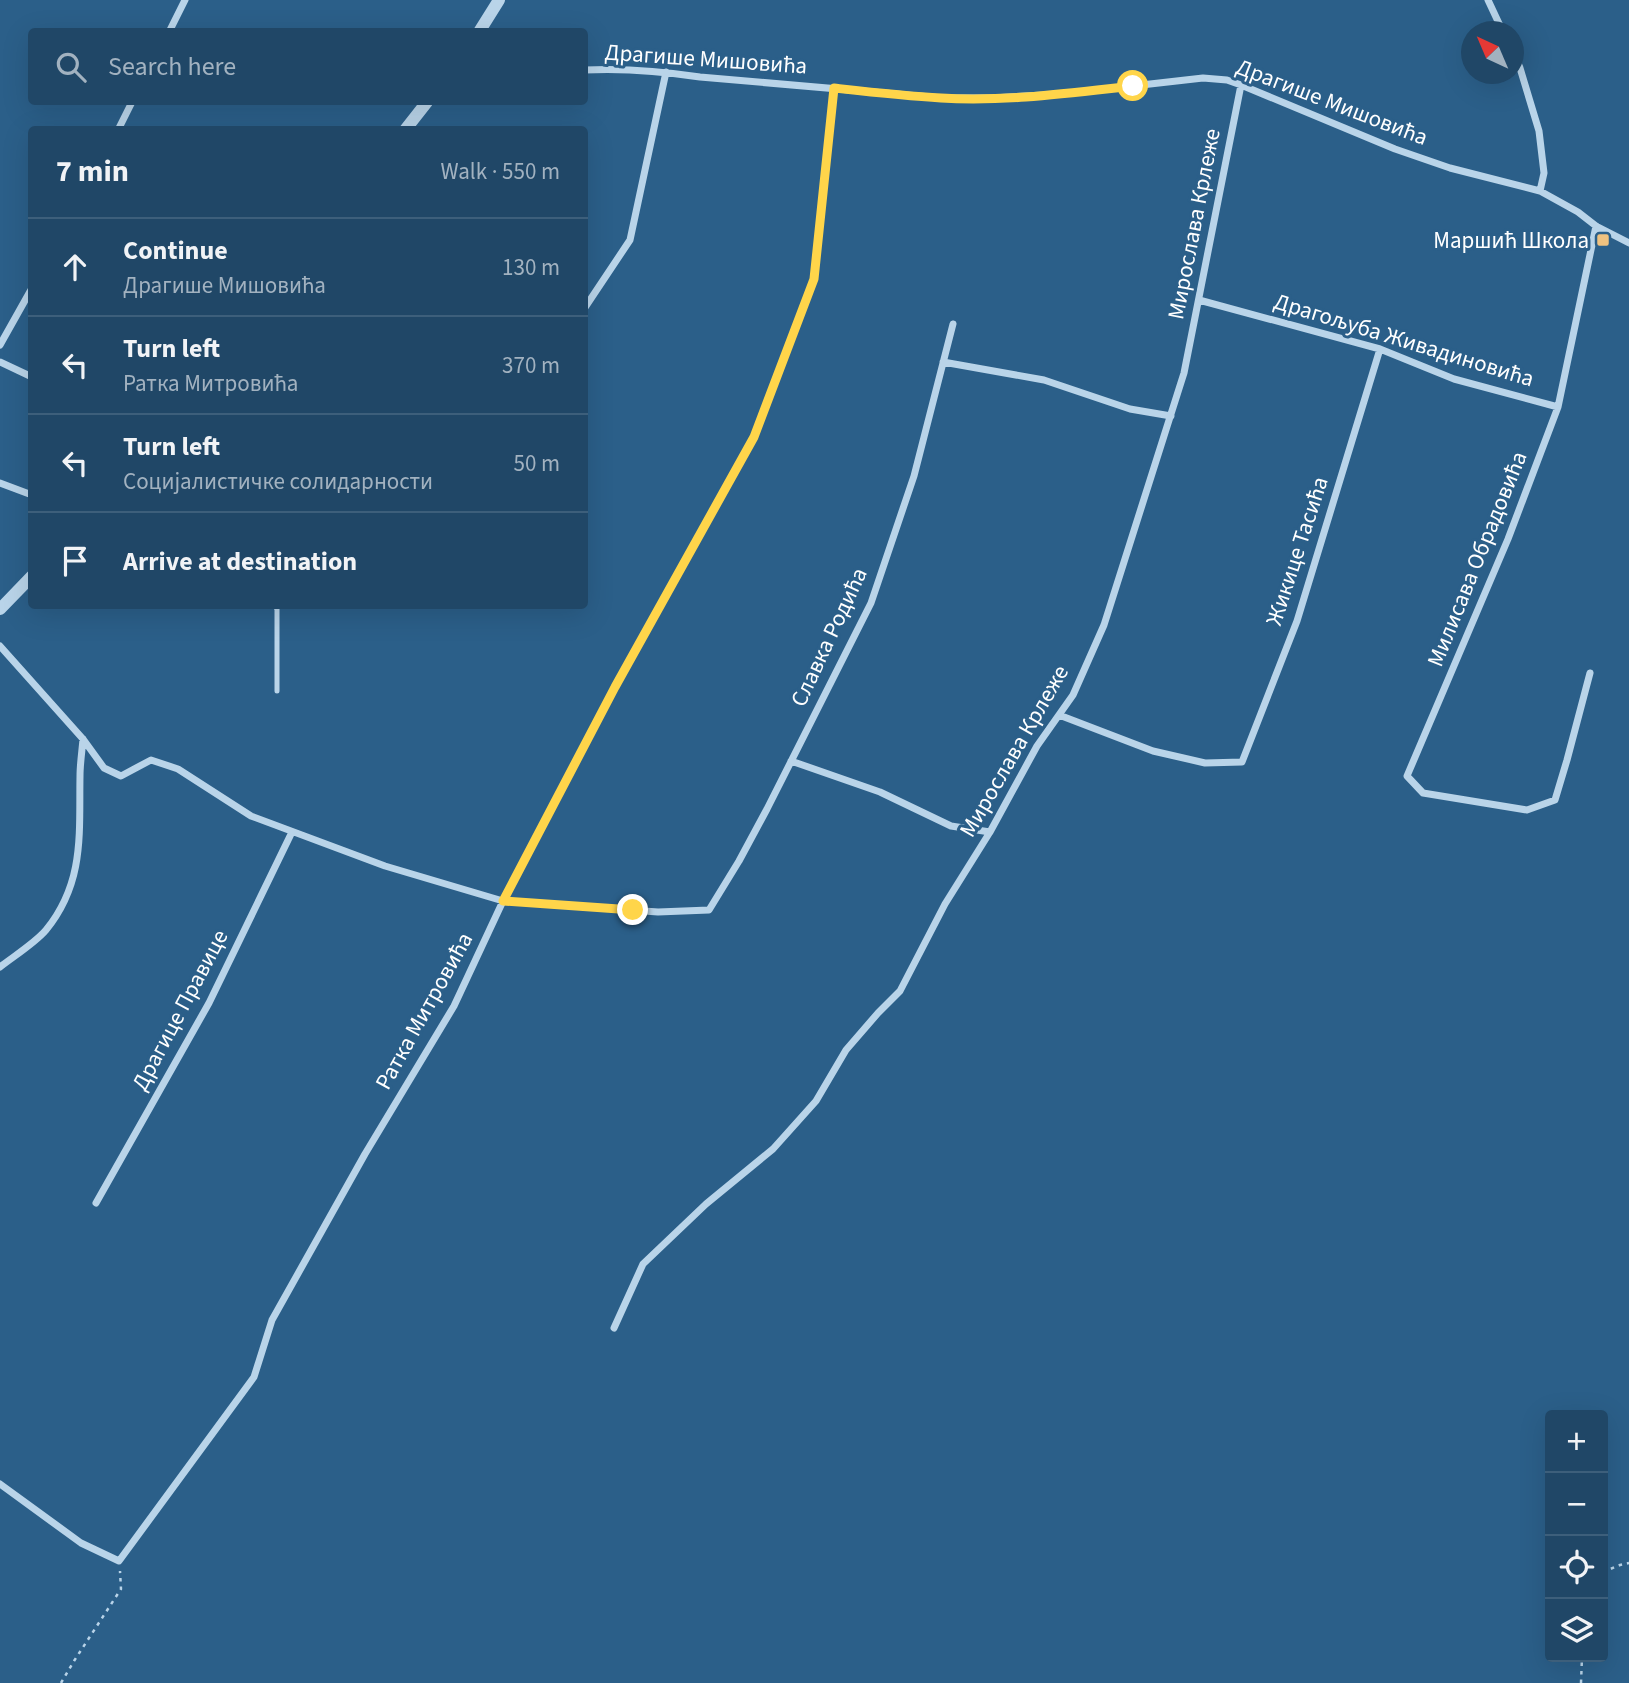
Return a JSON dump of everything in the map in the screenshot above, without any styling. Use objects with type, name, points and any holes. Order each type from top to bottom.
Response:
[{"type":"street","points":[[171,28],[186,0]]},
{"type":"street","points":[[482,28],[499,0]]},
{"type":"street","points":[[1489,1],[1498,21]]},
{"type":"street","name":"Драгише Мишовића","points":[[588,70],[666,72],[943,98],[1062,93],[1203,78],[1227,80],[1395,149],[1450,168],[1540,191],[1629,243]]},
{"type":"street","points":[[588,303],[630,240],[666,72]]},
{"type":"street","points":[[1524,81],[1539,131],[1544,173],[1540,191]]},
{"type":"street","name":"Мирослава Крлеже","points":[[614,1328],[643,1264],[706,1204],[773,1149],[816,1101],[846,1050],[900,991],[945,904],[990,831],[1037,746],[1073,695],[1104,625],[1184,373],[1241,85]]},
{"type":"street","name":"Ратка Митровића","points":[[120,1561],[254,1377],[272,1320],[365,1154],[454,1006],[503,901],[615,687],[754,437],[814,279],[834,88]]},
{"type":"street","points":[[120,126],[130,105]]},
{"type":"street","points":[[408,126],[425,105]]},
{"type":"street","name":"Милисава Обрадовића","points":[[1590,673],[1555,800],[1527,810],[1423,793],[1407,776],[1508,539],[1558,407],[1596,226]]},
{"type":"street","points":[[0,345],[28,295]]},
{"type":"street","name":"Драгољуба Живадиновића","points":[[1199,300],[1380,349],[1454,379],[1558,407]]},
{"type":"street","name":"Славка Родића","points":[[503,901],[658,912],[709,910],[739,861],[871,603],[914,476],[953,324]]},
{"type":"street","name":"Жикице Тасића","points":[[1059,715],[1153,751],[1205,763],[1242,762],[1297,621],[1380,349]]},
{"type":"street","points":[[0,362],[28,375]]},
{"type":"street","points":[[943,362],[1044,380],[1130,409],[1171,416]]},
{"type":"street","points":[[0,482],[28,493]]},
{"type":"street","points":[[0,609],[28,580]]},
{"type":"street","points":[[0,646],[83,739],[104,768],[121,776],[151,760],[178,769],[251,816],[385,866],[503,901]]},
{"type":"street","points":[[0,967],[44,932],[61,909],[76,869],[80,834],[83,739]]},
{"type":"street","points":[[791,761],[880,792],[951,827],[990,831]]},
{"type":"street","name":"Драгице Правице","points":[[96,1203],[209,1003],[292,832]]},
{"type":"street","points":[[0,1484],[81,1543],[120,1561]]},
{"type":"lane","points":[[276,609],[276,691]]},
{"type":"path","points":[[61,1683],[121,1589],[120,1561]]},
{"type":"path","points":[[1608,1570],[1629,1563]]},
{"type":"path","points":[[1581,1683],[1582,1662]]},
{"type":"place","name":"Маршић Школа","points":[[1603,240]]},
{"type":"route","points":[[633,910],[503,901],[615,687],[754,437],[814,279],[834,88],[943,98],[992,98],[1133,86]]}]
